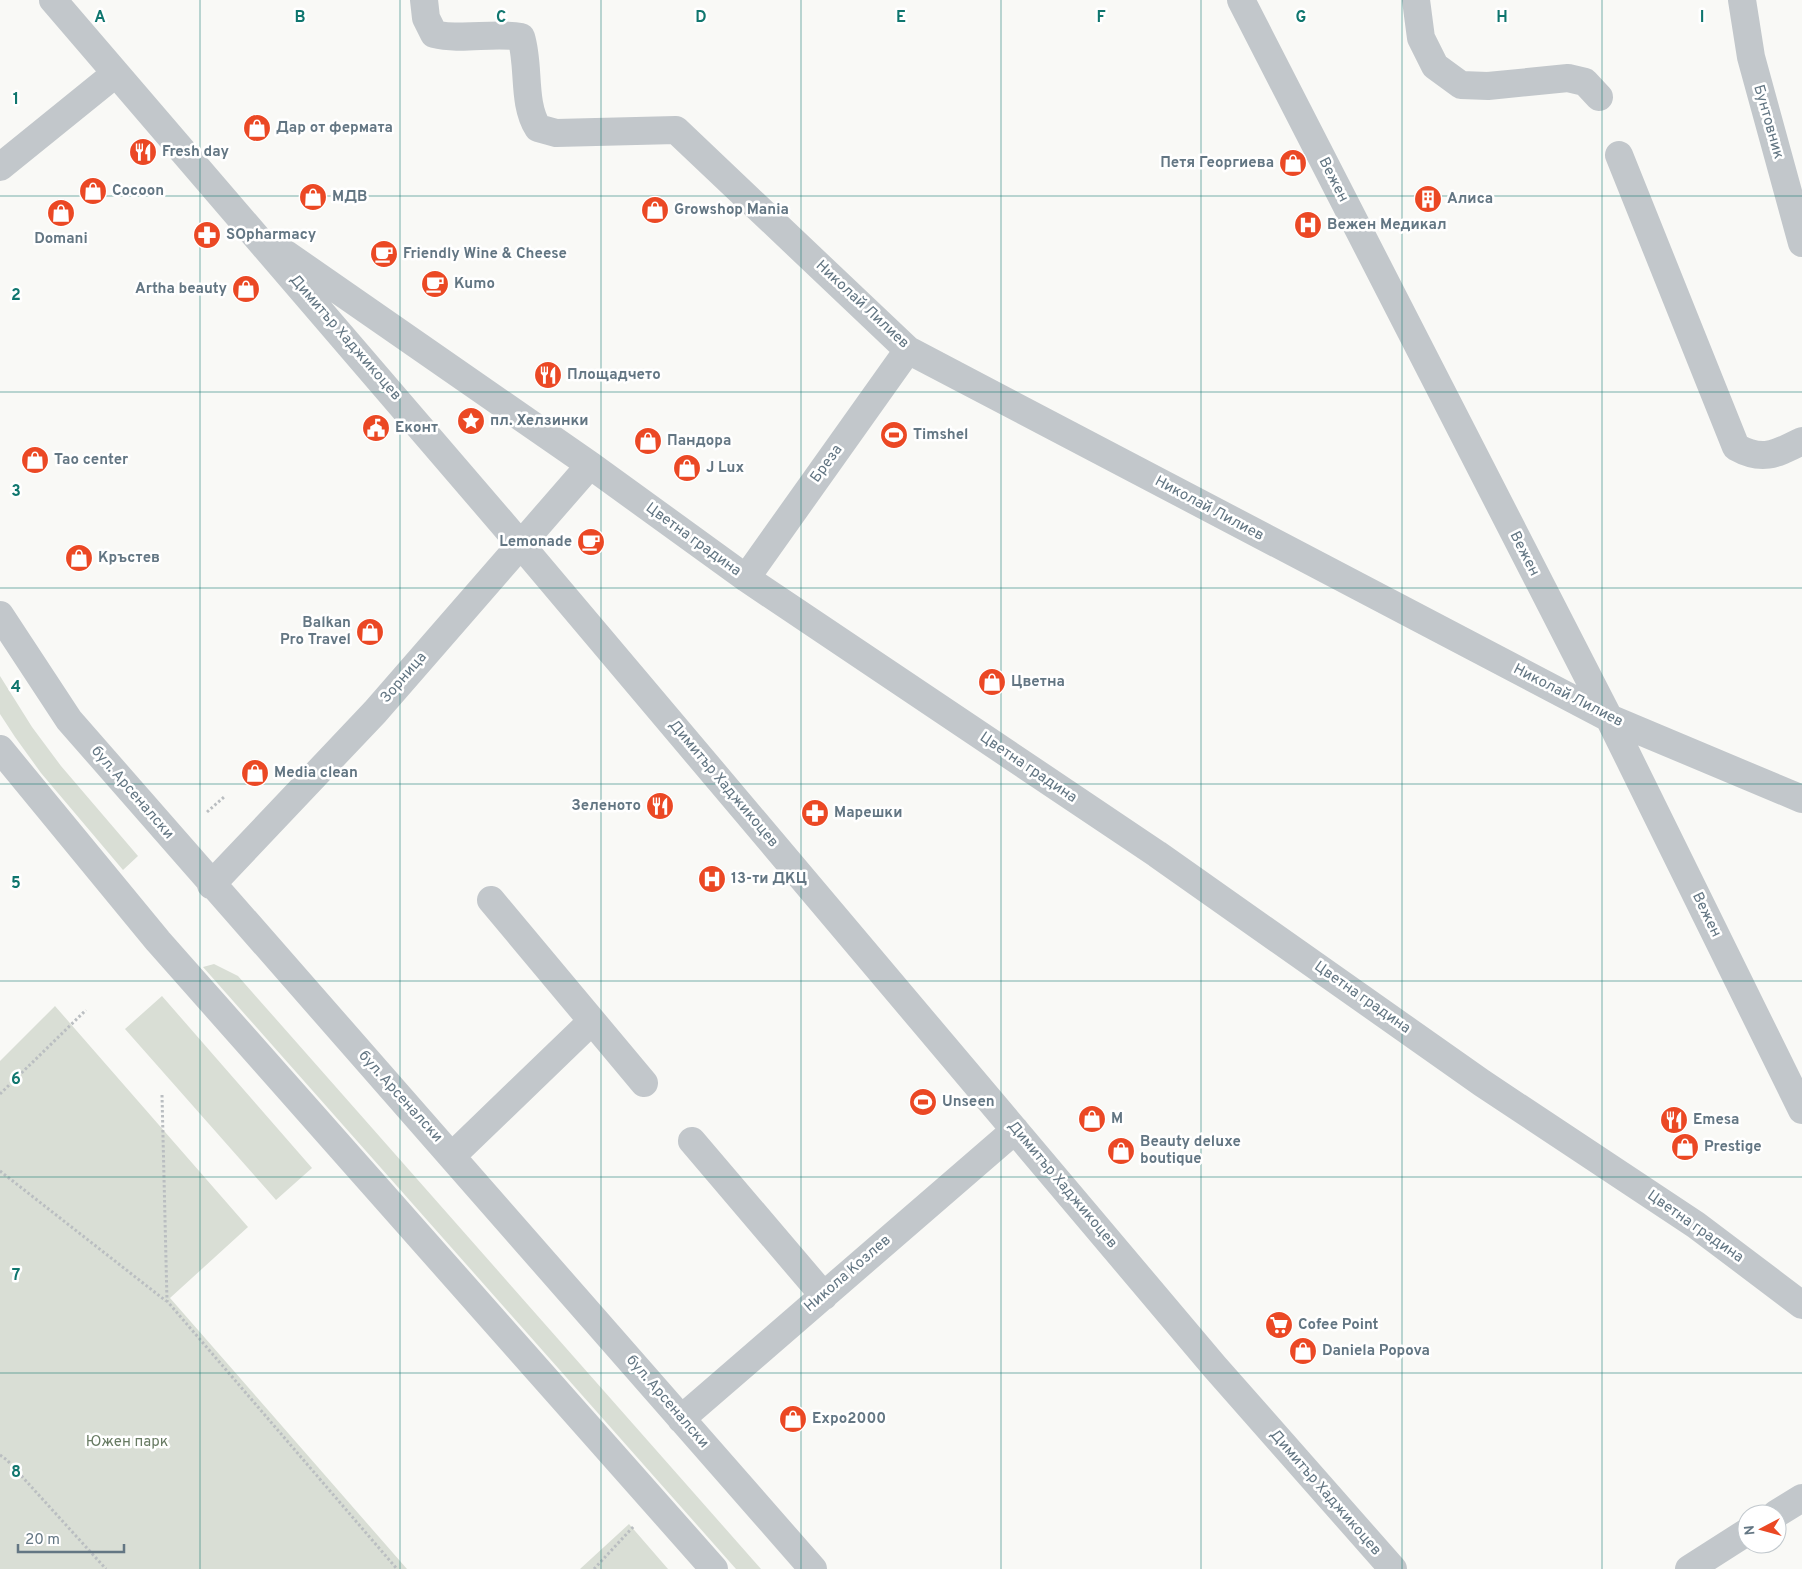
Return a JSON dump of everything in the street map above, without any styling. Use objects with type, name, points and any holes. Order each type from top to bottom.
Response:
[{"type":"street","name":"Димитър Хаджикоцев","points":[[53,0],[522,545],[1214,1366],[1392,1569]]},
{"type":"street","name":"Николай Лилиев","points":[[424,0],[426,18],[434,34],[449,38],[507,34],[521,37],[526,53],[531,116],[538,128],[556,133],[676,130],[908,350],[1609,718],[1802,799]]},
{"type":"street","name":"Вежен","points":[[1241,0],[1609,718],[1802,1110]]},
{"type":"street","points":[[1416,0],[1422,38],[1435,66],[1461,85],[1488,86],[1568,78],[1585,82],[1599,97]]},
{"type":"street","name":"Бунтовник","points":[[1742,0],[1750,58],[1802,243]]},
{"type":"street","points":[[0,167],[115,74]]},
{"type":"street","points":[[1619,155],[1736,448],[1752,456],[1776,454],[1802,442]]},
{"type":"street","name":"Цветна градина","points":[[254,232],[590,465],[746,578],[1157,854],[1482,1083],[1696,1225],[1802,1305]]},
{"type":"street","name":"Бреза","points":[[746,578],[908,350]]},
{"type":"street","name":"Зорница","points":[[211,885],[375,712],[590,465]]},
{"type":"street","name":"бул. Арсеналски","points":[[0,615],[69,720],[211,885],[452,1156],[814,1569]]},
{"type":"street","points":[[0,749],[158,941],[714,1569]]},
{"type":"street","points":[[492,900],[644,1083]]},
{"type":"street","points":[[452,1156],[592,1021]]},
{"type":"street","name":"Никола Козлев","points":[[681,1419],[1015,1130]]},
{"type":"street","points":[[692,1141],[824,1296]]},
{"type":"street","points":[[1787,1507],[1802,1498]]},
{"type":"street","points":[[1689,1569],[1737,1538]]},
{"type":"path","points":[[207,812],[224,797]]},
{"type":"path","points":[[0,1094],[86,1010]]},
{"type":"path","points":[[162,1096],[166,1301]]},
{"type":"path","points":[[0,1171],[166,1301],[397,1569]]},
{"type":"path","points":[[0,1456],[7,1460],[106,1569]]},
{"type":"path","points":[[594,1569],[636,1523]]},
{"type":"green space","points":[[0,676],[32,727],[61,766],[138,856],[123,870],[41,773],[0,714]]},
{"type":"green space","points":[[214,964],[238,976],[761,1569],[736,1569],[203,967]]},
{"type":"green space","points":[[162,996],[312,1168],[276,1200],[125,1029]]},
{"type":"green space","name":"Южен парк","points":[[55,1006],[248,1227],[170,1298],[407,1569],[0,1569],[0,1061]]},
{"type":"green space","points":[[629,1524],[668,1569],[580,1569]]},
{"type":"place","name":"Дар от фермата","points":[[257,128]]},
{"type":"place","name":"Fresh day","points":[[143,152]]},
{"type":"place","name":"Петя Георгиева","points":[[1293,163]]},
{"type":"place","name":"Cocoon","points":[[93,191]]},
{"type":"place","name":"МДВ","points":[[313,197]]},
{"type":"place","name":"Алиса","points":[[1428,199]]},
{"type":"place","name":"Growshop Mania","points":[[655,210]]},
{"type":"place","name":"Domani","points":[[61,213]]},
{"type":"place","name":"Вежен Медикал","points":[[1308,225]]},
{"type":"place","name":"SOpharmacy","points":[[207,235]]},
{"type":"place","name":"Friendly Wine & Cheese","points":[[384,254]]},
{"type":"place","name":"Kumo","points":[[435,284]]},
{"type":"place","name":"Artha beauty","points":[[246,289]]},
{"type":"place","name":"Площадчето","points":[[548,375]]},
{"type":"place","name":"пл. Хелзинки","points":[[471,421]]},
{"type":"place","name":"Еконт","points":[[376,428]]},
{"type":"place","name":"Timshel","points":[[894,435]]},
{"type":"place","name":"Пандора","points":[[648,441]]},
{"type":"place","name":"Tao center","points":[[35,460]]},
{"type":"place","name":"J Lux","points":[[687,468]]},
{"type":"place","name":"Lemonade","points":[[591,542]]},
{"type":"place","name":"Кръстев","points":[[79,558]]},
{"type":"place","name":"Balkan Pro Travel","points":[[370,632]]},
{"type":"place","name":"Цветна","points":[[992,682]]},
{"type":"place","name":"Media clean","points":[[255,773]]},
{"type":"place","name":"Зеленото","points":[[660,806]]},
{"type":"place","name":"Марешки","points":[[815,813]]},
{"type":"place","name":"13-ти ДКЦ","points":[[712,879]]},
{"type":"place","name":"Unseen","points":[[923,1102]]},
{"type":"place","name":"М","points":[[1092,1119]]},
{"type":"place","name":"Emesa","points":[[1674,1120]]},
{"type":"place","name":"Prestige","points":[[1685,1147]]},
{"type":"place","name":"Beauty deluxe boutique","points":[[1121,1151]]},
{"type":"place","name":"Cofee Point","points":[[1279,1325]]},
{"type":"place","name":"Daniela Popova","points":[[1303,1351]]},
{"type":"place","name":"Expo2000","points":[[793,1419]]}]
